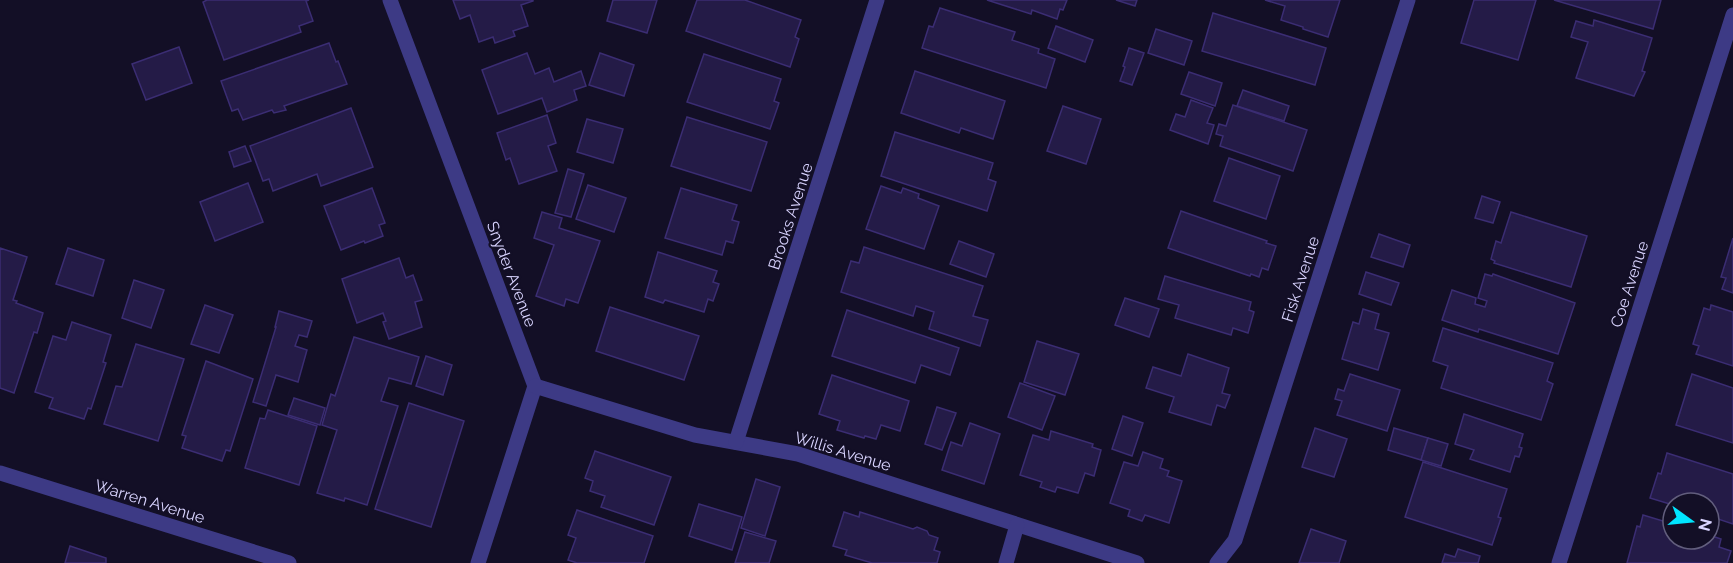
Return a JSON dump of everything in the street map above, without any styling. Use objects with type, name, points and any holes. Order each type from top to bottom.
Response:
[{"type":"street","name":"Snyder Avenue","points":[[390,0],[535,386]]},
{"type":"street","name":"Brooks Avenue","points":[[736,442],[877,0]]},
{"type":"street","name":"Fisk Avenue","points":[[1216,563],[1235,540],[1408,0]]},
{"type":"street","name":"Coe Avenue","points":[[1559,563],[1733,15]]},
{"type":"street","name":"Willis Avenue","points":[[535,386],[695,435],[798,454],[1137,563]]},
{"type":"street","points":[[478,563],[535,386]]},
{"type":"street","name":"Warren Avenue","points":[[1,474],[289,563]]},
{"type":"street","points":[[1006,563],[1017,525]]},
{"type":"building","points":[[207,0],[309,0],[306,1],[313,21],[299,26],[301,32],[224,60],[203,2]]},
{"type":"building","points":[[453,0],[533,1],[521,5],[528,26],[513,31],[515,36],[495,43],[493,37],[479,42],[470,15],[460,19]]},
{"type":"building","points":[[613,0],[657,0],[647,33],[607,21]]},
{"type":"building","points":[[697,0],[745,0],[801,20],[795,37],[799,39],[790,67],[686,31]]},
{"type":"building","points":[[987,0],[1067,0],[1063,10],[1060,9],[1057,19],[1032,10],[1031,14]]},
{"type":"building","points":[[1116,0],[1137,0],[1135,6]]},
{"type":"building","points":[[1265,0],[1340,0],[1328,37],[1281,20],[1285,6]]},
{"type":"building","points":[[1474,0],[1536,0],[1518,60],[1461,43]]},
{"type":"building","points":[[1554,0],[1661,0],[1653,29]]},
{"type":"building","points":[[940,8],[1015,32],[1012,40],[1039,49],[1038,53],[1055,59],[1046,88],[922,48],[929,26],[933,27]]},
{"type":"building","points":[[1213,13],[1326,48],[1315,85],[1202,51]]},
{"type":"building","points":[[1594,20],[1652,38],[1642,71],[1645,72],[1634,96],[1576,78],[1588,42],[1571,37],[1576,21],[1593,26]]},
{"type":"building","points":[[1056,26],[1093,40],[1085,62],[1048,48]]},
{"type":"building","points":[[1156,29],[1192,41],[1184,65],[1148,53]]},
{"type":"building","points":[[329,43],[347,84],[284,106],[286,110],[274,113],[272,110],[243,120],[238,109],[232,111],[221,81]]},
{"type":"building","points":[[179,47],[192,83],[146,100],[132,64]]},
{"type":"building","points":[[1129,48],[1144,53],[1132,85],[1120,81]]},
{"type":"building","points":[[527,53],[535,74],[549,68],[554,82],[581,71],[586,86],[574,90],[577,100],[547,112],[542,98],[498,114],[482,70]]},
{"type":"building","points":[[600,53],[634,65],[624,96],[589,85]]},
{"type":"building","points":[[704,54],[781,79],[774,101],[779,103],[770,129],[687,102]]},
{"type":"building","points":[[915,71],[1005,101],[993,139],[961,128],[959,133],[901,113]]},
{"type":"building","points":[[1189,72],[1222,83],[1215,106],[1181,94]]},
{"type":"building","points":[[1243,90],[1289,106],[1284,121],[1237,106]]},
{"type":"building","points":[[1191,100],[1213,108],[1207,123],[1214,125],[1208,144],[1170,130],[1176,114],[1185,117]]},
{"type":"building","points":[[1233,105],[1307,130],[1293,171],[1220,146],[1223,136],[1216,134],[1219,124],[1226,126]]},
{"type":"building","points":[[1063,106],[1101,119],[1086,164],[1047,151]]},
{"type":"building","points":[[351,108],[373,167],[321,186],[317,174],[273,191],[269,179],[263,181],[250,146]]},
{"type":"building","points":[[547,115],[556,143],[548,146],[557,171],[519,184],[510,158],[506,160],[497,133]]},
{"type":"building","points":[[687,117],[767,142],[751,191],[671,166]]},
{"type":"building","points":[[587,119],[623,129],[613,163],[577,152]]},
{"type":"building","points":[[895,132],[993,163],[988,179],[996,182],[987,211],[881,176]]},
{"type":"building","points":[[245,146],[251,161],[234,167],[229,152]]},
{"type":"building","points":[[1229,158],[1280,176],[1266,219],[1214,201]]},
{"type":"building","points":[[568,169],[584,174],[571,217],[555,213]]},
{"type":"building","points":[[248,183],[263,222],[215,241],[200,202]]},
{"type":"building","points":[[588,185],[626,198],[614,232],[576,219]]},
{"type":"building","points":[[881,186],[901,193],[903,188],[919,194],[918,198],[939,206],[924,249],[866,229]]},
{"type":"building","points":[[372,188],[385,223],[379,225],[383,236],[341,250],[324,206]]},
{"type":"building","points":[[681,188],[737,205],[732,220],[739,222],[733,243],[726,241],[722,255],[665,238]]},
{"type":"building","points":[[1482,196],[1500,202],[1493,223],[1475,218]]},
{"type":"building","points":[[1181,211],[1276,246],[1268,270],[1262,268],[1259,277],[1251,274],[1250,276],[1168,248]]},
{"type":"building","points":[[542,212],[562,218],[559,228],[600,241],[578,303],[566,299],[564,306],[536,296],[554,245],[534,238]]},
{"type":"building","points":[[1511,212],[1587,236],[1571,287],[1494,263],[1495,261],[1491,259],[1496,241],[1501,243]]},
{"type":"building","points":[[1379,234],[1410,245],[1403,267],[1371,257]]},
{"type":"building","points":[[1733,238],[1733,293],[1722,289],[1726,278],[1721,277]]},
{"type":"building","points":[[959,241],[994,254],[986,277],[950,264]]},
{"type":"building","points":[[864,247],[983,286],[973,316],[988,320],[980,346],[929,329],[934,312],[916,306],[913,316],[841,292],[851,261],[859,263]]},
{"type":"building","points":[[0,248],[27,257],[13,300],[43,313],[37,333],[34,332],[14,393],[0,388]]},
{"type":"building","points":[[68,248],[104,260],[93,296],[56,284]]},
{"type":"building","points":[[658,252],[717,271],[713,282],[719,284],[713,301],[708,299],[704,312],[665,300],[663,303],[645,297]]},
{"type":"building","points":[[399,258],[406,278],[413,275],[422,300],[415,302],[422,327],[389,339],[383,322],[386,321],[383,313],[357,323],[342,279]]},
{"type":"building","points":[[1366,272],[1399,283],[1391,305],[1359,294]]},
{"type":"building","points":[[1485,274],[1492,276],[1493,274],[1575,303],[1558,354],[1442,320],[1452,290],[1476,298],[1475,304],[1485,307],[1487,301],[1478,298]]},
{"type":"building","points":[[1165,276],[1251,302],[1249,310],[1254,312],[1248,333],[1233,328],[1231,335],[1175,318],[1179,305],[1158,299]]},
{"type":"building","points":[[134,280],[164,290],[151,328],[122,318]]},
{"type":"building","points":[[1125,298],[1159,309],[1149,337],[1115,325]]},
{"type":"building","points":[[205,305],[233,315],[219,353],[191,344]]},
{"type":"building","points":[[1711,305],[1733,312],[1733,366],[1696,354],[1699,346],[1693,344],[1704,308],[1710,310]]},
{"type":"building","points":[[610,307],[699,336],[684,380],[596,351]]},
{"type":"building","points":[[1363,309],[1379,314],[1375,329],[1389,333],[1378,370],[1342,359],[1353,322],[1359,324]]},
{"type":"building","points":[[847,310],[959,348],[950,375],[921,365],[915,383],[832,356]]},
{"type":"building","points":[[279,311],[312,321],[307,337],[299,335],[295,346],[307,350],[298,382],[276,375],[266,406],[253,402]]},
{"type":"building","points":[[72,322],[111,335],[103,362],[106,363],[91,409],[88,408],[84,419],[49,408],[53,398],[35,392],[53,336],[66,340]]},
{"type":"building","points":[[1443,328],[1553,363],[1547,381],[1553,384],[1541,420],[1441,388],[1448,366],[1433,361]]},
{"type":"building","points":[[354,337],[419,357],[411,384],[389,378],[381,401],[398,406],[367,505],[317,493],[337,430],[322,425],[331,394],[335,396]]},
{"type":"building","points":[[1037,341],[1079,354],[1065,395],[1024,382]]},
{"type":"building","points":[[136,344],[184,359],[158,441],[104,424],[116,386],[122,387]]},
{"type":"building","points":[[1188,354],[1229,368],[1222,393],[1230,395],[1225,408],[1217,405],[1211,425],[1169,412],[1174,397],[1146,388],[1153,367],[1181,376]]},
{"type":"building","points":[[426,356],[452,365],[443,395],[416,386]]},
{"type":"building","points":[[206,361],[253,379],[230,451],[226,450],[222,461],[182,448],[186,436],[182,435]]},
{"type":"building","points":[[1350,374],[1400,390],[1387,431],[1337,415],[1342,401],[1335,399],[1338,389],[1344,391]]},
{"type":"building","points":[[1692,374],[1733,388],[1733,443],[1676,425]]},
{"type":"building","points":[[832,375],[909,401],[900,431],[881,425],[876,439],[837,430],[840,421],[819,414]]},
{"type":"building","points":[[1020,383],[1055,396],[1042,430],[1008,417]]},
{"type":"building","points":[[294,398],[325,408],[320,425],[288,415]]},
{"type":"building","points":[[409,403],[464,421],[431,527],[375,509]]},
{"type":"building","points":[[937,407],[956,413],[942,450],[925,444]]},
{"type":"building","points":[[268,410],[317,426],[299,485],[245,468],[260,418],[265,419]]},
{"type":"building","points":[[1464,414],[1523,434],[1519,457],[1515,456],[1510,472],[1470,459],[1474,450],[1455,444]]},
{"type":"building","points":[[1123,416],[1143,423],[1132,456],[1112,449]]},
{"type":"building","points":[[970,423],[1000,434],[984,484],[942,470],[951,442],[962,446]]},
{"type":"building","points":[[1315,428],[1347,439],[1334,477],[1302,467]]},
{"type":"building","points":[[1394,428],[1428,438],[1421,460],[1388,450]]},
{"type":"building","points":[[1051,431],[1093,444],[1092,447],[1101,450],[1094,476],[1085,473],[1078,493],[1057,487],[1055,492],[1040,487],[1042,482],[1020,475],[1033,435],[1049,440]]},
{"type":"building","points":[[1428,438],[1448,444],[1441,466],[1421,460]]},
{"type":"building","points":[[595,451],[671,477],[654,525],[601,507],[605,496],[590,491],[593,481],[585,478]]},
{"type":"building","points":[[1143,452],[1163,459],[1160,468],[1169,471],[1167,476],[1182,481],[1169,523],[1145,515],[1142,521],[1128,516],[1130,510],[1110,503],[1124,462],[1138,466]]},
{"type":"building","points":[[1667,453],[1733,474],[1733,524],[1721,520],[1721,491],[1661,491],[1661,501],[1650,498],[1658,473],[1661,474]]},
{"type":"building","points":[[1423,462],[1507,489],[1492,545],[1405,517]]},
{"type":"building","points":[[756,479],[780,487],[765,536],[741,528]]},
{"type":"building","points":[[699,504],[742,517],[732,550],[689,536]]},
{"type":"building","points":[[577,510],[653,536],[644,563],[577,563],[568,560],[576,538],[568,535]]},
{"type":"building","points":[[844,512],[859,517],[860,512],[913,529],[917,527],[927,531],[929,535],[938,538],[934,550],[940,552],[937,563],[872,563],[845,555],[847,550],[833,546]]},
{"type":"building","points":[[1643,515],[1661,520],[1661,551],[1721,551],[1721,548],[1731,551],[1727,563],[1627,563],[1637,526],[1640,527]]},
{"type":"building","points":[[1311,529],[1346,541],[1339,563],[1299,563]]},
{"type":"building","points":[[745,532],[776,541],[769,563],[735,563]]},
{"type":"building","points":[[70,546],[106,558],[106,563],[65,563]]},
{"type":"building","points":[[1458,549],[1480,556],[1478,563],[1442,563],[1445,554],[1455,557]]}]
